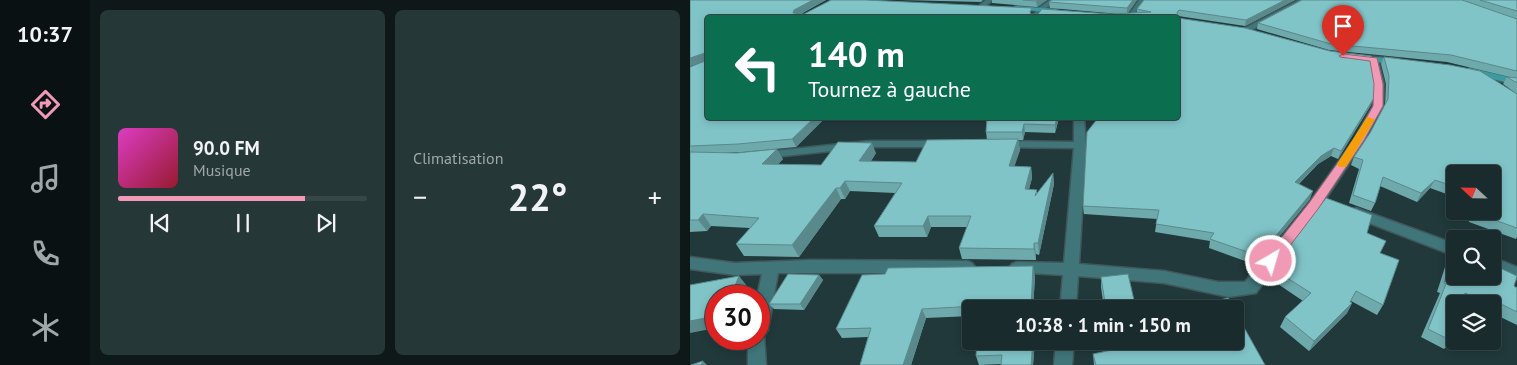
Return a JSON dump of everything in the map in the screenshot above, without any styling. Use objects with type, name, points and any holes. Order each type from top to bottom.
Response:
[{"type":"main road","points":[[972,6],[982,6],[991,3]]},
{"type":"main road","points":[[1011,8],[1067,12]]},
{"type":"main road","points":[[1235,29],[1245,30],[1261,36]]},
{"type":"main road","points":[[1346,56],[1410,63]]},
{"type":"main road","points":[[1457,69],[1517,82]]},
{"type":"street","points":[[1036,15],[1039,10],[1054,0]]},
{"type":"street","points":[[1134,15],[1142,0]]},
{"type":"street","points":[[1245,30],[1298,0]]},
{"type":"street","points":[[1001,268],[1071,268],[1166,277],[1238,292],[1250,288],[1318,199],[1359,140],[1378,106],[1378,84],[1374,60]]},
{"type":"street","points":[[1476,72],[1496,87]]},
{"type":"street","points":[[1069,300],[1080,145],[1079,120]]},
{"type":"street","points":[[752,157],[868,144],[957,144]]},
{"type":"street","points":[[994,144],[1080,145]]},
{"type":"street","points":[[1318,199],[1446,247]]},
{"type":"street","points":[[690,263],[735,268],[981,267]]},
{"type":"street","points":[[1501,267],[1517,274]]},
{"type":"street","points":[[768,285],[771,268]]},
{"type":"street","points":[[757,350],[757,365]]},
{"type":"street","points":[[1063,365],[1064,350]]},
{"type":"building","points":[[690,0],[813,0],[794,10],[793,13],[804,14],[831,0],[866,0],[1032,8],[1031,14],[1038,14],[1042,9],[1111,14],[1151,12],[1137,9],[1144,0],[1285,0],[1246,20],[1179,10],[1178,15],[705,15],[705,53],[690,58]]},
{"type":"building","points":[[1052,0],[1133,0],[1127,8],[1049,2]]},
{"type":"building","points":[[1302,0],[1462,0],[1517,19],[1517,71],[1451,55],[1331,44],[1258,23]]},
{"type":"building","points":[[1480,0],[1517,0],[1517,11]]},
{"type":"building","points":[[1180,18],[1245,28],[1330,51],[1371,56],[1375,77],[1374,98],[1341,151],[1334,148],[1321,156],[1295,182],[1313,191],[1259,256],[1210,239],[1214,233],[1156,224],[1159,210],[1083,206],[1087,132],[1096,120],[1180,120]]},
{"type":"building","points":[[1384,57],[1450,65],[1480,71],[1517,94],[1517,228],[1495,220],[1501,220],[1501,165],[1446,165],[1446,184],[1435,180],[1421,193],[1383,177],[1375,203],[1353,195],[1363,160],[1354,157],[1370,133],[1388,99],[1389,76]]},
{"type":"building","points":[[705,61],[705,120],[812,120],[792,139],[690,146],[690,67]]},
{"type":"building","points":[[1507,77],[1517,78],[1517,83]]},
{"type":"building","points":[[987,120],[1056,120],[1055,125],[1024,124],[1022,132],[986,132]]},
{"type":"building","points":[[1018,139],[1009,166],[1031,167],[1025,189],[1037,190],[1035,196],[1053,173],[1038,243],[1034,243],[1034,249],[959,248],[971,216],[928,216],[923,226],[874,226],[902,183],[845,181],[840,188],[836,188],[792,245],[736,244],[759,218],[703,214],[698,220],[690,220],[690,152],[736,153],[777,149],[762,164],[821,165],[838,142],[872,143],[859,161],[916,162],[927,140]]},
{"type":"building","points":[[1326,198],[1372,215],[1367,233],[1386,241],[1380,253],[1399,260],[1383,305],[1356,291],[1350,302],[1352,303],[1314,341],[1285,317],[1311,293],[1276,271],[1283,263],[1278,261]]},
{"type":"building","points":[[1033,266],[1031,300],[962,300],[962,307],[922,309],[903,365],[860,365],[871,328],[836,329],[862,275],[885,274],[888,268]]},
{"type":"building","points":[[1501,268],[1517,276],[1514,286],[1517,288],[1517,312],[1501,304],[1501,295],[1470,295],[1465,293],[1464,295],[1446,295],[1446,338],[1428,329],[1446,284],[1501,285]]},
{"type":"building","points":[[788,274],[819,275],[800,304],[770,304]]},
{"type":"building","points":[[1128,274],[1134,300],[1105,300],[1101,277]]},
{"type":"building","points":[[739,276],[735,285],[705,285],[705,318],[690,321],[690,285]]},
{"type":"building","points":[[1244,327],[1265,365],[1096,365],[1093,354],[1112,350],[1244,350]]},
{"type":"building","points":[[976,350],[1032,350],[1031,365],[1001,365],[1002,355],[976,356]]},
{"type":"building","points":[[703,361],[701,365],[691,365]]},
{"type":"slow traffic","points":[[1342,164],[1371,119]]},
{"type":"route","points":[[1271,261],[1314,206],[1359,140],[1378,106],[1378,84],[1374,60],[1343,56]]}]
